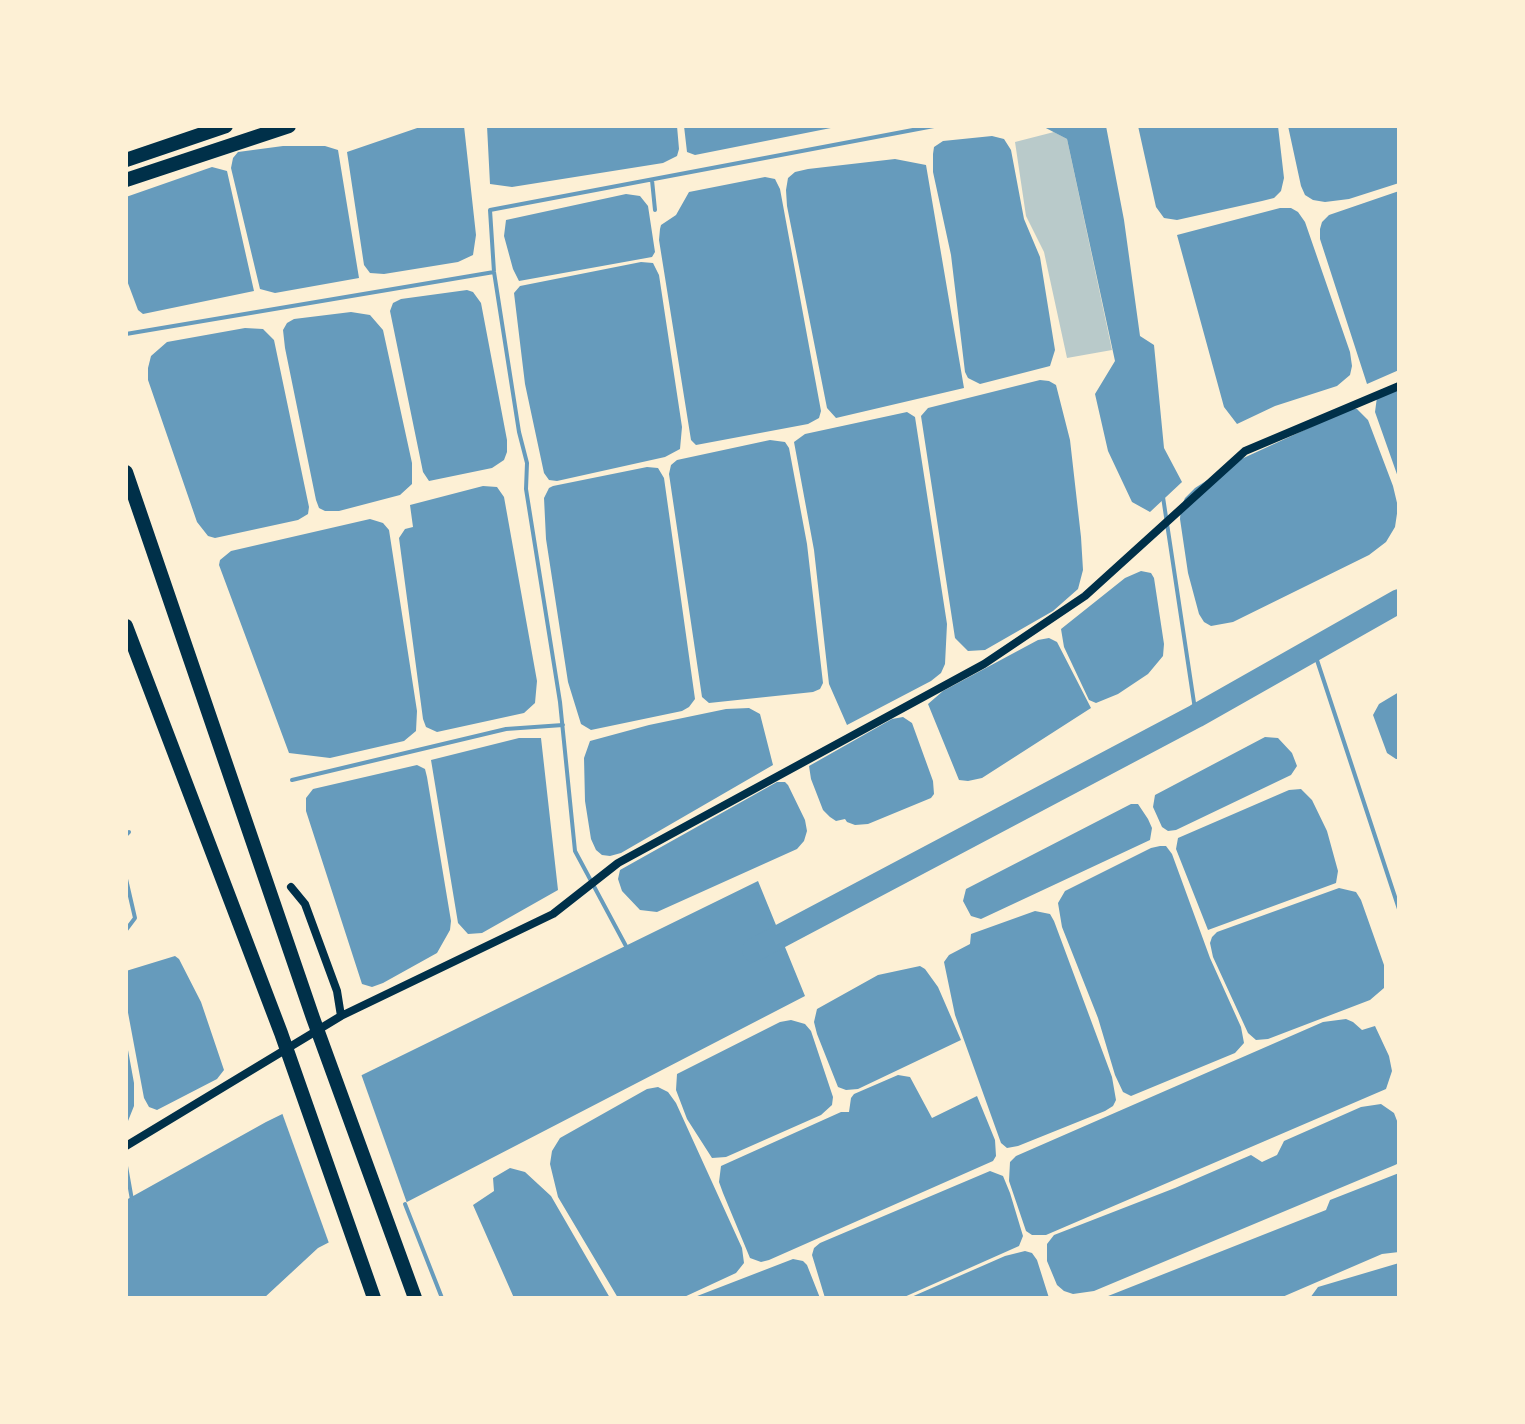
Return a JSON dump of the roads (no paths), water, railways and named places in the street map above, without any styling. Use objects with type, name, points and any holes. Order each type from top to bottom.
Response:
[{"type":"highway","points":[[126,157],[226,126]]},
{"type":"highway","points":[[126,182],[289,126]]},
{"type":"highway","points":[[126,472],[313,1018],[415,1296]]},
{"type":"highway","points":[[126,626],[281,1033],[374,1298]]},
{"type":"street","points":[[126,1146],[341,1016],[553,914],[618,863],[984,664],[1085,596],[1245,451],[1399,386]]},
{"type":"street","points":[[291,887],[305,904],[337,991],[341,1016]]},
{"type":"water","points":[[423,126],[464,126],[476,235],[473,255],[458,262],[384,274],[370,273],[364,265],[347,152]]},
{"type":"water","points":[[487,126],[677,126],[679,149],[677,156],[663,163],[512,187],[490,184]]},
{"type":"water","points":[[684,126],[841,126],[695,155],[687,152]]},
{"type":"water","points":[[1042,126],[1106,126],[1124,220],[1140,336],[1154,345],[1164,448],[1182,482],[1150,512],[1132,502],[1108,451],[1095,394],[1115,361],[1067,139]]},
{"type":"water","points":[[1138,126],[1278,126],[1284,178],[1281,191],[1274,198],[1262,201],[1177,220],[1164,218],[1156,207]]},
{"type":"water","points":[[1288,126],[1399,126],[1399,183],[1349,199],[1313,200],[1305,195],[1301,186]]},
{"type":"water","points":[[992,136],[1004,139],[1011,150],[1024,219],[1040,257],[1055,350],[1050,366],[980,384],[968,378],[965,372],[951,255],[933,172],[933,154],[934,147],[943,141]]},
{"type":"water","points":[[283,146],[325,146],[338,150],[359,278],[275,293],[260,289],[231,168],[238,152]]},
{"type":"water","points":[[895,159],[926,165],[964,388],[836,418],[827,408],[787,206],[788,178],[795,172],[808,169]]},
{"type":"water","points":[[212,167],[227,171],[254,291],[143,314],[138,310],[126,278],[126,197]]},
{"type":"water","points":[[765,177],[775,179],[780,189],[821,411],[819,418],[808,424],[696,445],[691,440],[659,240],[661,225],[676,215],[689,192]]},
{"type":"water","points":[[1399,191],[1399,370],[1367,384],[1320,239],[1320,229],[1329,215]]},
{"type":"water","points":[[626,194],[640,196],[648,206],[655,252],[652,257],[519,281],[504,236],[506,220]]},
{"type":"water","points":[[1280,208],[1291,208],[1305,222],[1350,352],[1352,366],[1350,375],[1337,386],[1275,406],[1237,424],[1224,407],[1177,235]]},
{"type":"water","points":[[641,262],[653,263],[659,275],[682,427],[680,449],[665,457],[557,481],[549,480],[544,473],[525,384],[514,293],[520,286]]},
{"type":"water","points":[[467,290],[473,292],[481,303],[507,452],[504,460],[492,468],[429,481],[423,472],[390,311],[393,303],[401,299]]},
{"type":"water","points":[[351,312],[370,315],[383,330],[412,463],[412,484],[400,495],[339,511],[325,511],[319,508],[316,500],[283,330],[294,319]]},
{"type":"water","points":[[245,328],[263,329],[274,340],[308,514],[298,520],[215,538],[208,536],[197,522],[148,380],[148,368],[151,356],[167,342]]},
{"type":"water","points":[[1040,380],[1056,385],[1070,440],[1083,570],[1078,589],[1053,611],[985,650],[968,651],[955,638],[921,416],[928,408]]},
{"type":"water","points":[[1399,385],[1399,480],[1375,412],[1377,397]]},
{"type":"water","points":[[1350,409],[1357,409],[1368,420],[1393,486],[1398,507],[1395,527],[1386,542],[1369,555],[1233,622],[1211,626],[1204,622],[1188,573],[1180,519],[1185,498],[1237,461]]},
{"type":"water","points":[[907,412],[915,417],[947,624],[945,664],[941,673],[931,681],[847,725],[829,684],[814,550],[794,442],[805,434]]},
{"type":"water","points":[[770,440],[785,442],[789,448],[807,544],[823,683],[820,689],[813,692],[709,703],[702,697],[669,474],[671,465],[677,460]]},
{"type":"water","points":[[647,467],[658,468],[664,478],[695,699],[682,711],[591,730],[581,724],[568,682],[546,539],[544,498],[553,486]]},
{"type":"water","points":[[483,486],[497,487],[504,497],[537,681],[535,703],[524,713],[437,732],[426,727],[423,719],[399,538],[405,529],[413,527],[410,505]]},
{"type":"water","points":[[370,519],[383,523],[389,530],[417,711],[416,731],[404,741],[330,758],[289,753],[219,565],[220,560],[231,551]]},
{"type":"water","points":[[1141,571],[1151,573],[1154,578],[1163,656],[1148,674],[1118,694],[1096,703],[1089,700],[1064,647],[1061,629],[1125,578]]},
{"type":"water","points":[[1049,638],[1057,642],[1091,708],[982,778],[959,780],[928,704],[943,691],[1038,640]]},
{"type":"water","points":[[1399,692],[1399,759],[1396,759],[1387,753],[1373,715],[1379,704]]},
{"type":"water","points":[[749,708],[760,714],[773,765],[621,853],[610,856],[596,850],[591,839],[585,801],[584,758],[590,741],[726,709]]},
{"type":"water","points":[[903,717],[912,723],[933,781],[934,794],[931,798],[868,824],[855,825],[845,819],[836,821],[830,817],[823,810],[809,766],[892,719]]},
{"type":"water","points":[[1265,737],[1278,738],[1292,753],[1297,766],[1291,775],[1176,830],[1168,831],[1162,827],[1153,807],[1155,795]]},
{"type":"water","points":[[519,738],[541,738],[558,890],[482,933],[468,934],[458,923],[431,760]]},
{"type":"water","points":[[417,765],[425,769],[427,777],[450,930],[437,953],[372,987],[362,984],[306,811],[306,798],[313,789]]},
{"type":"water","points":[[777,782],[788,785],[805,820],[807,831],[797,849],[657,912],[640,910],[622,891],[618,879],[620,870]]},
{"type":"water","points":[[1301,789],[1312,800],[1327,831],[1338,871],[1336,883],[1208,930],[1176,849],[1178,838],[1289,790]]},
{"type":"water","points":[[1131,804],[1138,804],[1148,819],[1152,828],[1150,840],[981,919],[971,916],[963,901],[966,889]]},
{"type":"water","points":[[1160,846],[1166,846],[1172,854],[1210,958],[1241,1027],[1244,1043],[1235,1053],[1131,1096],[1123,1092],[1115,1075],[1098,1018],[1062,927],[1058,903],[1065,891]]},
{"type":"water","points":[[758,881],[805,996],[318,1248],[264,1298],[126,1298],[126,1200],[266,1122]]},
{"type":"water","points":[[1339,888],[1356,892],[1361,900],[1384,965],[1384,988],[1370,1000],[1268,1039],[1256,1040],[1248,1033],[1213,957],[1212,937],[1217,932]]},
{"type":"water","points":[[1035,911],[1050,914],[1054,921],[1112,1077],[1116,1100],[1105,1111],[1007,1148],[1001,1143],[955,1015],[944,962],[949,955],[970,944],[971,934]]},
{"type":"water","points":[[175,956],[201,1002],[224,1070],[217,1079],[157,1110],[149,1107],[144,1098],[126,1002],[126,971]]},
{"type":"water","points":[[920,966],[938,987],[961,1040],[858,1089],[838,1087],[817,1034],[814,1022],[817,1009],[878,975]]},
{"type":"water","points":[[1346,1019],[1362,1030],[1375,1026],[1389,1056],[1392,1071],[1386,1089],[1046,1235],[1032,1235],[1026,1231],[1009,1181],[1010,1162],[1016,1156],[1323,1022]]},
{"type":"water","points":[[791,1020],[805,1024],[811,1031],[833,1097],[832,1105],[821,1115],[726,1157],[712,1158],[687,1119],[676,1090],[677,1074],[780,1022]]},
{"type":"water","points":[[126,1039],[134,1083],[134,1106],[126,1126]]},
{"type":"water","points":[[898,1075],[910,1077],[932,1118],[977,1096],[995,1140],[996,1156],[993,1161],[769,1260],[761,1262],[750,1258],[719,1182],[721,1166],[841,1112],[849,1112],[854,1094]]},
{"type":"water","points":[[658,1087],[668,1092],[676,1103],[742,1248],[744,1263],[736,1273],[682,1298],[618,1298],[558,1197],[550,1164],[552,1151],[560,1138],[647,1089]]},
{"type":"water","points":[[1381,1104],[1394,1113],[1399,1126],[1399,1163],[1094,1291],[1073,1294],[1057,1285],[1047,1261],[1047,1244],[1054,1235],[1251,1155],[1262,1162],[1277,1155],[1284,1141],[1361,1107]]},
{"type":"water","points":[[510,1168],[525,1172],[551,1196],[610,1298],[514,1298],[473,1205],[494,1191],[493,1178]]},
{"type":"water","points":[[990,1171],[1003,1176],[1010,1193],[1023,1236],[1019,1246],[902,1298],[825,1298],[812,1255],[820,1243]]},
{"type":"water","points":[[1399,1173],[1399,1252],[1382,1254],[1280,1298],[1103,1298],[1326,1210],[1330,1200]]},
{"type":"water","points":[[1025,1251],[1032,1253],[1037,1260],[1049,1298],[909,1298],[1005,1256]]},
{"type":"water","points":[[793,1259],[807,1265],[820,1298],[692,1298]]},
{"type":"water","points":[[1399,1263],[1399,1298],[1310,1298],[1318,1287]]},
{"type":"waterway","points":[[627,948],[575,851],[560,702],[526,489],[527,463],[519,432],[494,272],[490,210],[934,126]]},
{"type":"waterway","points":[[652,180],[655,210]]},
{"type":"waterway","points":[[126,334],[494,272]]},
{"type":"waterway","points":[[1163,497],[1196,716]]},
{"type":"waterway","points":[[754,950],[1196,716],[1399,601]]},
{"type":"waterway","points":[[1314,651],[1399,909]]},
{"type":"waterway","points":[[292,780],[506,729],[563,725]]},
{"type":"waterway","points":[[126,835],[129,832]]},
{"type":"waterway","points":[[126,879],[135,918],[126,930]]},
{"type":"waterway","points":[[126,1166],[132,1200]]},
{"type":"waterway","points":[[405,1204],[442,1298]]}]
